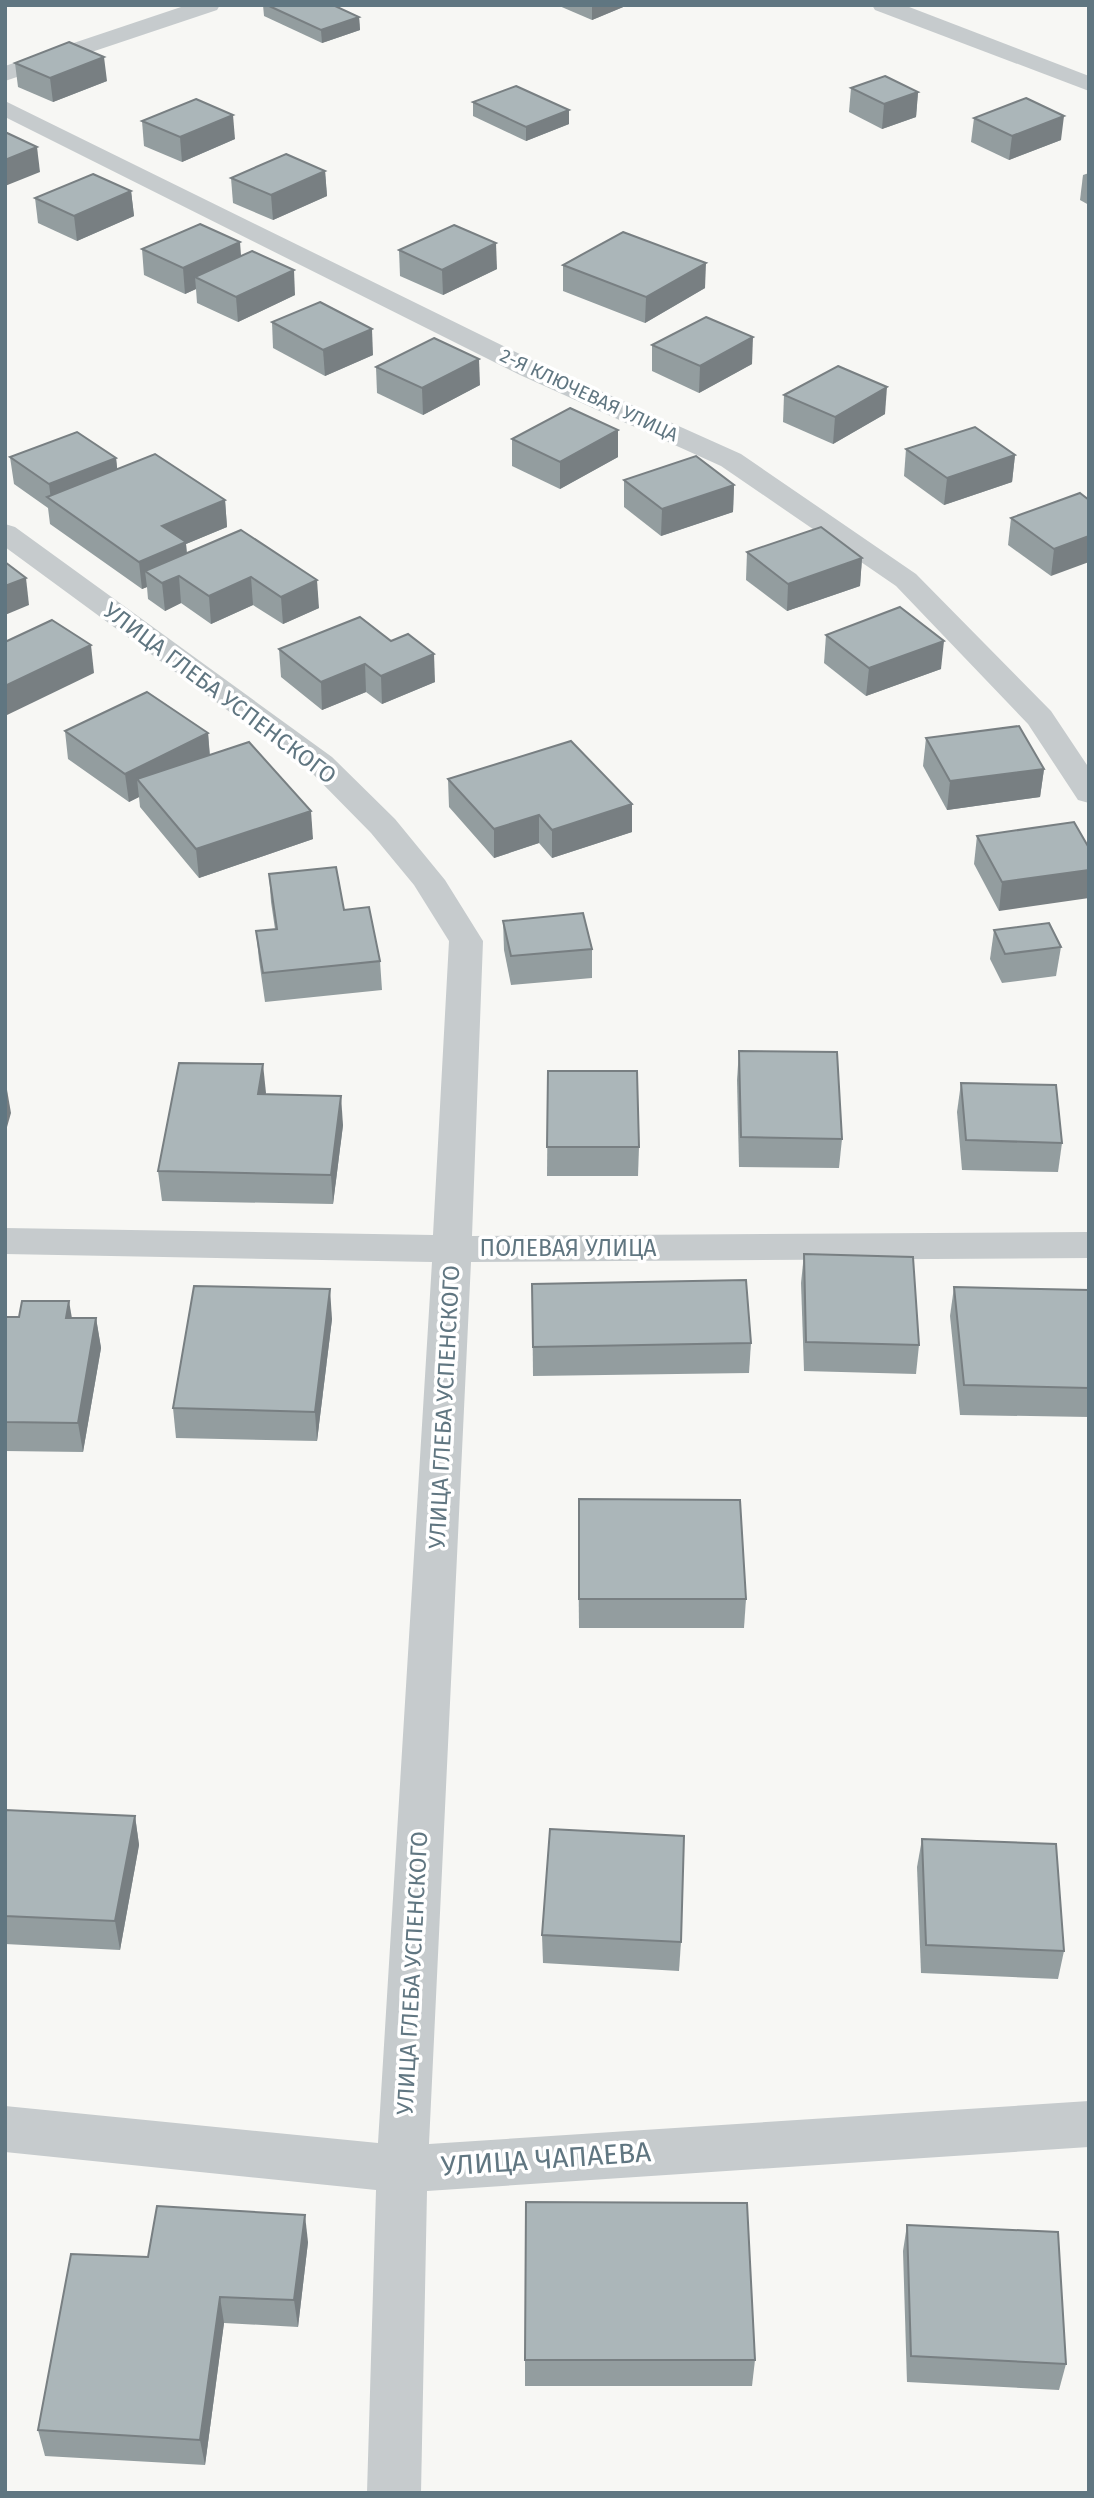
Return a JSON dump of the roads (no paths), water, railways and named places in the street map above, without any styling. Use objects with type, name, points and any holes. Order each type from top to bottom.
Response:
[{"type":"street","points":[[5,74],[209,5]]},
{"type":"street","points":[[883,5],[1089,84]]},
{"type":"street","name":"2-Я КЛЮЧЕВАЯ УЛИЦА","points":[[5,108],[529,369],[731,460],[906,580],[1040,718],[1089,793]]},
{"type":"street","name":"УЛИЦА ГЛЕБА УСПЕНСКОГО","points":[[5,533],[321,764],[383,826],[428,880],[466,941],[402,2169],[394,2493]]},
{"type":"street","name":"ПОЛЕВАЯ УЛИЦА","points":[[5,1241],[452,1249],[1089,1245]]},
{"type":"street","name":"УЛИЦА ЧАПАЕВА","points":[[5,2129],[402,2169],[1089,2124]]}]
